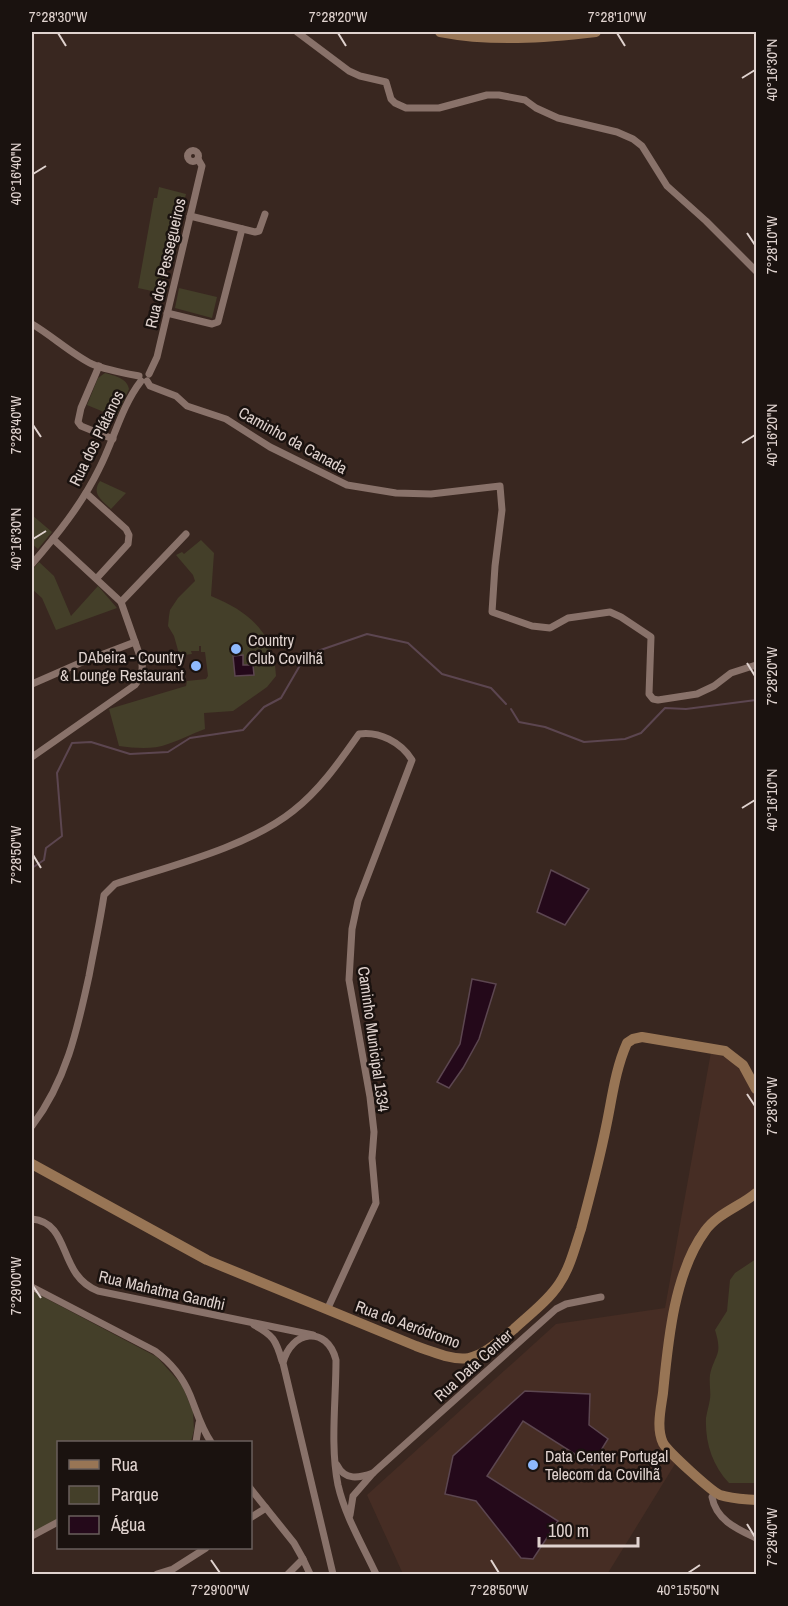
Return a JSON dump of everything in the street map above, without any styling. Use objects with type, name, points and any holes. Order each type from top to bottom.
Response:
[{"type":"main road","points":[[440,32],[481,37],[522,38],[596,32]]},
{"type":"main road","points":[[466,32],[508,34],[560,32]]},
{"type":"main road","name":"Rua do Aeródromo","points":[[32,1164],[207,1260],[446,1357],[464,1360],[485,1352],[550,1296],[560,1283],[570,1263],[593,1184],[613,1090],[627,1043],[642,1037],[724,1051],[743,1065],[756,1089]]},
{"type":"main road","points":[[756,1193],[714,1221],[702,1236],[685,1273],[678,1296],[666,1365],[660,1424],[663,1443],[716,1492],[731,1497],[756,1500]]},
{"type":"street","points":[[297,32],[350,71],[360,76],[386,82],[391,99],[406,108],[439,108],[499,94],[525,100],[558,118],[617,132],[633,139],[642,146],[667,186],[756,271]]},
{"type":"street","name":"Rua dos Pessegueiros","points":[[144,378],[157,357],[202,166],[198,159]]},
{"type":"street","points":[[190,216],[259,231],[265,214]]},
{"type":"street","points":[[167,313],[212,324],[218,322],[242,229]]},
{"type":"street","points":[[32,324],[91,363],[144,378]]},
{"type":"street","points":[[99,366],[81,408],[78,422],[81,426],[112,439]]},
{"type":"street","name":"Rua dos Plátanos","points":[[32,564],[86,494],[99,470],[130,396],[144,378]]},
{"type":"street","name":"Caminho da Canada","points":[[144,378],[150,386],[176,396],[187,406],[226,419],[266,445],[347,485],[375,491],[431,494],[500,486],[502,510],[492,612],[532,626],[550,628],[568,618],[607,612],[620,616],[651,637],[649,694],[652,699],[697,694],[714,686],[731,673],[756,665]]},
{"type":"street","points":[[86,494],[126,529],[129,540],[128,544],[97,578]]},
{"type":"street","points":[[121,602],[186,534]]},
{"type":"street","points":[[32,757],[135,685],[142,671],[142,662],[121,602],[53,539]]},
{"type":"street","points":[[32,684],[135,642]]},
{"type":"street","name":"Caminho Municipal 1334","points":[[32,1126],[47,1106],[71,1053],[86,991],[104,895],[108,890],[115,884],[249,837],[274,824],[294,811],[330,774],[361,732],[390,739],[400,746],[412,760],[358,901],[352,929],[349,980],[374,1132],[372,1158],[376,1203],[327,1310]]},
{"type":"street","name":"Rua Mahatma Gandhi","points":[[32,1219],[39,1220],[54,1229],[77,1278],[89,1288],[315,1336]]},
{"type":"street","points":[[32,1287],[148,1347],[165,1359],[190,1393],[200,1428],[197,1441]]},
{"type":"street","name":"Rua Data Center","points":[[350,1518],[353,1496],[373,1473],[556,1309],[566,1304],[601,1297]]},
{"type":"street","name":"Rua Mahatma Gandhi","points":[[251,1323],[272,1335],[277,1343],[333,1575]]},
{"type":"street","points":[[283,1363],[291,1344],[302,1338],[315,1336],[327,1342],[334,1350],[336,1360],[334,1457],[340,1492],[376,1575]]},
{"type":"street","points":[[198,1418],[208,1440]]},
{"type":"street","points":[[334,1457],[339,1469],[349,1476],[360,1478],[373,1473]]},
{"type":"street","points":[[252,1490],[294,1543],[310,1575]]},
{"type":"street","points":[[716,1492],[712,1497],[719,1515],[738,1529],[756,1538]]},
{"type":"street","points":[[252,1517],[266,1508]]},
{"type":"street","points":[[32,1536],[57,1523]]},
{"type":"street","points":[[157,1575],[173,1569],[204,1549]]},
{"type":"street","points":[[288,1575],[303,1559]]},
{"type":"shaded area","points":[[711,1052],[732,1060],[756,1096],[756,1185],[751,1192],[705,1223],[696,1235],[683,1265],[655,1424],[675,1464],[608,1573],[403,1574],[367,1495],[556,1324],[665,1308]]},
{"type":"green space","points":[[159,187],[186,194],[161,293],[138,288],[154,198],[157,198]]},
{"type":"green space","points":[[179,288],[217,297],[212,318],[175,308]]},
{"type":"green space","points":[[105,373],[123,380],[129,389],[116,417],[87,405],[98,378]]},
{"type":"green space","points":[[100,481],[126,493],[111,509],[97,493]]},
{"type":"green space","points":[[32,515],[52,532],[38,549],[32,544]]},
{"type":"green space","name":"Country Club Covilhã","points":[[201,540],[214,553],[211,596],[237,609],[257,626],[265,636],[270,648],[276,676],[267,687],[233,711],[204,713],[205,729],[162,746],[137,748],[119,746],[109,709],[186,686],[187,681],[206,679],[208,676],[205,652],[201,652],[201,646],[199,646],[199,651],[191,651],[192,654],[184,655],[181,661],[174,636],[168,626],[170,610],[195,581],[193,575],[176,555],[182,552],[184,554]]},
{"type":"green space","points":[[39,562],[54,576],[71,616],[98,586],[117,608],[56,630],[42,598],[32,589],[32,570]]},
{"type":"green space","points":[[756,1259],[756,1483],[729,1483],[714,1461],[707,1436],[706,1418],[710,1399],[710,1375],[718,1350],[715,1330],[727,1311],[730,1280],[735,1273]]},
{"type":"green space","points":[[32,1291],[157,1357],[182,1385],[193,1412],[194,1430],[191,1441],[57,1441],[57,1521],[32,1534]]},
{"type":"water","points":[[243,655],[243,665],[253,665],[254,675],[235,676],[233,656]]},
{"type":"water","points":[[551,870],[589,889],[565,925],[537,912]]},
{"type":"water","points":[[472,979],[496,984],[479,1039],[449,1088],[437,1082],[460,1044]]},
{"type":"water","points":[[525,1391],[590,1394],[589,1425],[608,1439],[592,1465],[523,1421],[487,1476],[558,1521],[533,1559],[521,1558],[476,1501],[445,1494],[453,1456]]},
{"type":"waterway","points":[[32,868],[44,860],[46,848],[62,836],[57,773],[72,743],[91,742],[130,754],[168,752],[190,738],[243,730],[264,707],[281,698],[306,655],[367,634],[408,643],[442,674],[491,688],[506,704]]},
{"type":"waterway","points":[[511,709],[519,722],[545,727],[584,742],[625,739],[641,733],[665,708],[686,709],[756,700]]},
{"type":"place","name":"Country Club Covilhã","points":[[236,649]]},
{"type":"place","name":"DAbeira - Country & Lounge Restaurant","points":[[196,666]]},
{"type":"place","name":"Data Center Portugal Telecom da Covilhã","points":[[533,1465]]}]
